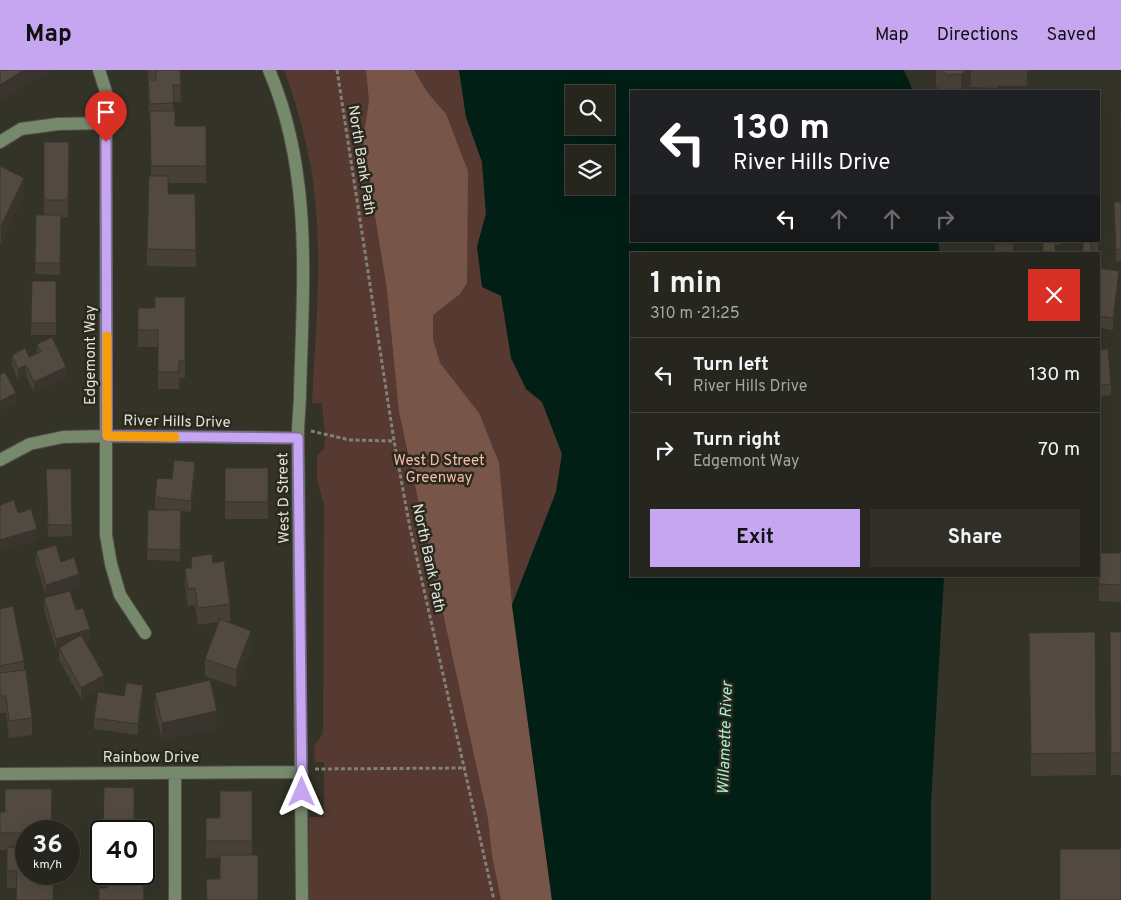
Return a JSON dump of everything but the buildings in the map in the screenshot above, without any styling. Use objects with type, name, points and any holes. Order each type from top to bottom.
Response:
[{"type":"street","name":"Edgemont Way","points":[[98,70],[106,92],[106,535],[120,595],[144,633]]},
{"type":"street","name":"West D Street","points":[[269,70],[279,94],[300,186],[304,265],[298,433],[302,900]]},
{"type":"street","points":[[0,142],[21,129],[58,124],[106,123]]},
{"type":"street","name":"River Hills Drive","points":[[0,460],[30,444],[63,438],[298,433]]},
{"type":"street","name":"Rainbow Drive","points":[[0,774],[302,772]]},
{"type":"street","points":[[175,773],[175,900]]},
{"type":"path","name":"North Bank Path","points":[[337,70],[394,441],[410,528],[466,768],[494,900]]},
{"type":"path","points":[[298,433],[350,440],[394,441]]},
{"type":"path","points":[[315,776],[315,768],[466,768]]},
{"type":"green space","name":"West D Street Greenway","points":[[284,70],[459,70],[466,117],[482,162],[486,214],[477,247],[501,296],[526,389],[542,402],[562,454],[556,492],[512,605],[552,900],[309,900],[309,817],[324,817],[324,762],[315,762],[314,747],[323,733],[324,504],[317,481],[317,455],[324,449],[325,438],[322,403],[312,403],[318,286],[315,197],[303,131]]},
{"type":"green space","points":[[366,70],[414,70],[427,92],[446,114],[468,171],[467,283],[460,294],[433,315],[433,339],[440,363],[479,413],[499,463],[512,605],[552,900],[501,900],[492,855],[488,819],[399,412],[387,290],[363,141],[369,101]]},
{"type":"water","name":"Willamette River","points":[[459,70],[904,70],[913,90],[630,90],[630,242],[938,242],[940,252],[630,252],[630,577],[944,577],[931,803],[931,900],[552,900],[512,605],[556,492],[562,454],[542,402],[526,389],[511,358],[501,296],[482,287],[477,247],[486,214],[482,162],[466,117]]},
{"type":"slow traffic","points":[[107,336],[107,436],[175,437]]},
{"type":"route","points":[[106,142],[107,436],[298,438],[302,792]]}]
